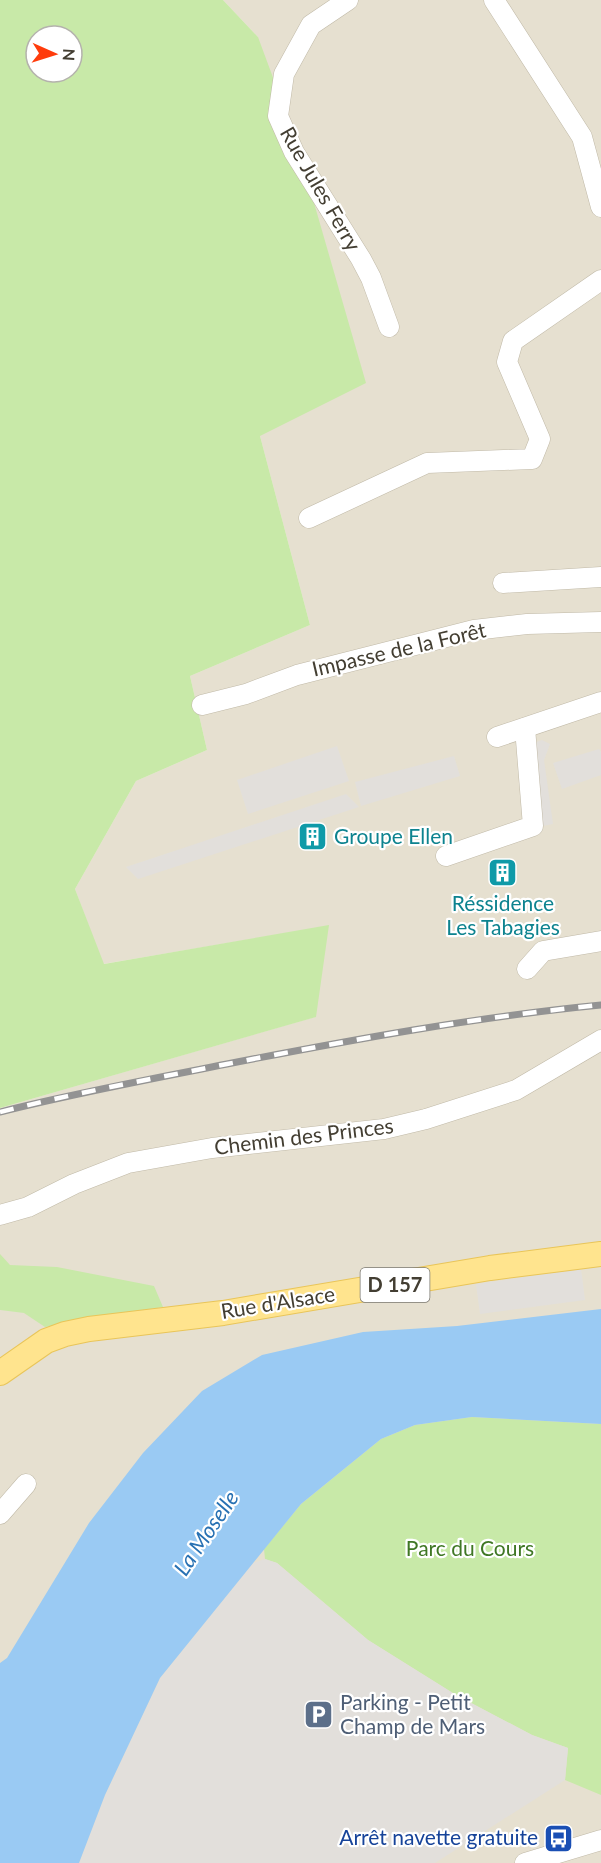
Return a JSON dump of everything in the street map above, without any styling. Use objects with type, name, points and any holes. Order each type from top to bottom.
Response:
[{"type":"main road","name":"Rue d'Alsace","points":[[0,1373],[46,1341],[89,1329],[223,1313],[490,1268],[601,1254]]},
{"type":"street","name":"Rue Jules Ferry","points":[[348,0],[311,25],[284,74],[278,116],[294,152],[362,259],[390,327]]},
{"type":"street","points":[[494,0],[582,138],[594,147],[601,207]]},
{"type":"street","points":[[309,518],[427,464],[532,459],[540,439],[507,362],[513,341],[601,280]]},
{"type":"street","points":[[503,583],[601,578]]},
{"type":"street","name":"Impasse de la Forêt","points":[[201,705],[246,694],[297,675],[474,630],[527,624],[601,622]]},
{"type":"street","points":[[498,737],[601,702]]},
{"type":"street","points":[[446,855],[534,826],[525,728]]},
{"type":"street","points":[[527,969],[543,951],[601,941]]},
{"type":"street","name":"Chemin des Princes","points":[[0,1215],[28,1207],[74,1184],[128,1163],[212,1149],[384,1129],[426,1119],[516,1090],[601,1040]]},
{"type":"street","points":[[0,1514],[26,1484]]},
{"type":"street","points":[[528,1862],[601,1840]]},
{"type":"shaded area","points":[[223,0],[601,0],[601,1863],[0,1863],[0,1108],[315,1017],[328,926],[103,964],[75,889],[136,781],[207,750],[190,676],[310,625],[260,436],[258,37]]},
{"type":"shaded area","points":[[542,740],[550,744],[544,760],[553,824],[528,829],[519,748]]},
{"type":"shaded area","points":[[337,746],[349,781],[248,814],[237,780]]},
{"type":"shaded area","points":[[599,749],[601,775],[562,789],[553,763]]},
{"type":"shaded area","points":[[454,756],[460,776],[361,806],[355,782]]},
{"type":"shaded area","points":[[346,794],[359,807],[138,879],[126,867]]},
{"type":"shaded area","points":[[581,1269],[585,1300],[480,1314],[476,1284]]},
{"type":"shaded area","name":"Parking - Petit Champ de Mars","points":[[265,1559],[277,1563],[368,1640],[456,1695],[532,1735],[568,1748],[565,1780],[435,1863],[79,1863],[105,1795],[160,1678],[253,1563]]},
{"type":"green space","points":[[0,0],[223,0],[258,37],[295,137],[366,383],[260,436],[310,625],[190,676],[207,750],[136,781],[75,889],[104,964],[329,925],[316,1017],[0,1108]]},
{"type":"green space","points":[[0,1254],[10,1265],[57,1267],[154,1286],[163,1307],[45,1327],[24,1313],[0,1310]]},
{"type":"green space","name":"Parc du Cours","points":[[472,1417],[601,1424],[601,1795],[565,1780],[568,1748],[532,1735],[456,1695],[368,1640],[277,1563],[265,1559],[264,1549],[301,1504],[381,1439],[415,1425]]},
{"type":"water","name":"La Moselle","points":[[601,1309],[601,1424],[472,1417],[415,1425],[381,1439],[301,1504],[160,1678],[105,1795],[79,1863],[0,1863],[0,1663],[7,1658],[89,1523],[143,1453],[202,1391],[262,1355],[363,1332],[457,1326]]},
{"type":"railway","points":[[0,1112],[113,1086],[367,1038],[507,1016],[601,1005]]},
{"type":"place","name":"Groupe Ellen","points":[[313,837]]},
{"type":"place","name":"Réssidence Les Tabagies","points":[[503,873]]},
{"type":"place","name":"Parking - Petit Champ de Mars","points":[[319,1715]]},
{"type":"place","name":"Arrêt navette gratuite","points":[[559,1838]]}]
